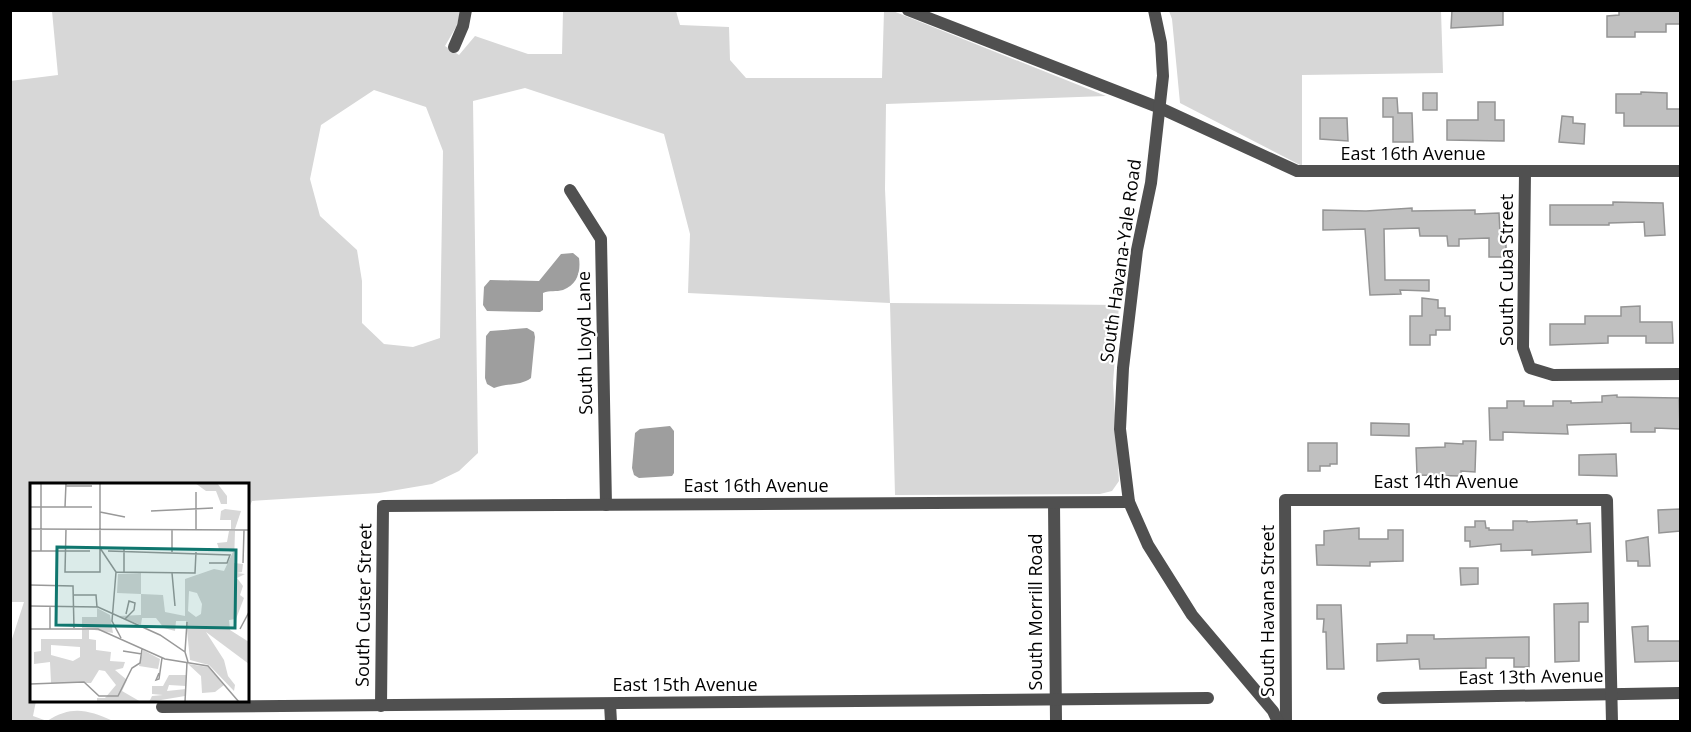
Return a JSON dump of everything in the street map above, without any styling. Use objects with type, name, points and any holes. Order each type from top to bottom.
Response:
[{"type":"street","points":[[454,47],[463,26],[466,10]]},
{"type":"street","name":"East 16th Avenue","points":[[908,10],[1160,108],[1297,171],[1680,171]]},
{"type":"street","name":"South Havana-Yale Road","points":[[1154,10],[1161,43],[1163,76],[1151,183],[1137,250],[1120,429],[1129,501],[1148,545],[1192,615],[1273,711],[1278,722]]},
{"type":"street","name":"South Cuba Street","points":[[1525,172],[1523,348],[1530,368],[1553,375],[1680,374]]},
{"type":"street","name":"South Lloyd Lane","points":[[570,190],[601,239],[606,505]]},
{"type":"street","name":"East 14th Avenue","points":[[1285,500],[1608,500],[1611,694]]},
{"type":"street","name":"South Havana Street","points":[[1285,500],[1286,722]]},
{"type":"street","name":"East 16th Avenue","points":[[383,506],[1129,501]]},
{"type":"street","name":"South Morrill Road","points":[[1053,503],[1056,722]]},
{"type":"street","name":"South Custer Street","points":[[381,705],[383,506]]},
{"type":"street","name":"East 13th Avenue","points":[[1383,698],[1680,693]]},
{"type":"street","points":[[1611,694],[1612,722]]},
{"type":"street","name":"East 15th Avenue","points":[[162,707],[1208,698]]},
{"type":"street","points":[[610,704],[611,722]]},
{"type":"shaded area","points":[[52,11],[461,11],[456,27],[445,46],[459,55],[475,36],[528,54],[562,54],[563,11],[676,11],[680,25],[729,27],[730,60],[746,78],[882,78],[884,11],[893,11],[1106,96],[886,104],[885,189],[890,303],[688,293],[690,234],[664,134],[525,88],[473,101],[478,453],[459,471],[432,484],[379,493],[252,501],[249,508],[249,483],[30,483],[30,702],[36,702],[33,716],[47,721],[11,721],[11,642],[24,602],[10,602],[10,81],[58,75]],"holes":[[[374,90],[426,107],[443,151],[440,338],[413,347],[384,344],[362,323],[362,281],[357,250],[320,216],[310,179],[321,125]]]},
{"type":"shaded area","points":[[1169,11],[1441,11],[1443,73],[1302,75],[1302,166],[1180,103],[1172,19]]},
{"type":"shaded area","points":[[573,253],[579,258],[575,281],[563,290],[543,293],[543,310],[540,312],[487,311],[483,305],[484,287],[490,280],[539,281],[561,254]]},
{"type":"shaded area","points":[[890,303],[1119,305],[1113,383],[1119,481],[1112,491],[1100,494],[895,495]]},
{"type":"shaded area","points":[[527,328],[534,332],[535,337],[531,378],[494,388],[487,384],[485,378],[486,336],[490,331]]},
{"type":"shaded area","points":[[670,426],[674,431],[674,473],[672,476],[639,478],[634,475],[632,468],[635,433],[640,429]]},
{"type":"shaded area","points":[[80,711],[113,721],[47,721],[64,713]]},
{"type":"building","points":[[1452,10],[1503,10],[1503,25],[1451,28]]},
{"type":"building","points":[[1619,10],[1680,10],[1680,24],[1666,24],[1666,32],[1635,32],[1635,37],[1607,37],[1607,16],[1619,15]]},
{"type":"building","points":[[1641,92],[1667,93],[1667,109],[1680,109],[1680,126],[1624,126],[1624,113],[1616,113],[1616,94],[1641,94]]},
{"type":"building","points":[[1423,93],[1437,93],[1437,110],[1423,110]]},
{"type":"building","points":[[1383,98],[1397,98],[1398,113],[1412,113],[1413,142],[1393,142],[1393,117],[1383,117]]},
{"type":"building","points":[[1478,102],[1495,102],[1495,120],[1504,120],[1504,141],[1447,140],[1447,120],[1478,120]]},
{"type":"building","points":[[1562,116],[1573,117],[1573,123],[1585,124],[1584,144],[1559,142]]},
{"type":"building","points":[[1320,118],[1347,118],[1348,141],[1320,139]]},
{"type":"building","points":[[1613,202],[1663,203],[1665,235],[1645,236],[1644,222],[1609,223],[1609,225],[1550,225],[1550,205],[1613,205]]},
{"type":"building","points":[[1412,208],[1412,211],[1475,210],[1475,214],[1499,213],[1500,232],[1506,232],[1506,257],[1489,257],[1489,238],[1459,239],[1459,246],[1448,246],[1447,236],[1420,236],[1419,228],[1384,229],[1385,280],[1429,280],[1429,291],[1400,290],[1401,294],[1370,295],[1365,229],[1323,230],[1323,210],[1366,211]]},
{"type":"building","points":[[1422,298],[1438,300],[1438,308],[1445,308],[1445,316],[1450,316],[1450,330],[1436,330],[1436,335],[1430,335],[1430,345],[1410,345],[1410,316],[1422,316]]},
{"type":"building","points":[[1640,306],[1640,322],[1672,322],[1673,343],[1646,343],[1646,336],[1608,336],[1608,343],[1550,345],[1550,324],[1585,324],[1585,316],[1621,316],[1621,307]]},
{"type":"building","points":[[1617,395],[1617,397],[1679,398],[1680,429],[1655,428],[1655,432],[1631,432],[1631,423],[1567,425],[1568,434],[1503,432],[1503,440],[1490,440],[1489,408],[1507,408],[1507,401],[1524,401],[1524,406],[1553,406],[1553,401],[1602,402],[1602,396]]},
{"type":"building","points":[[1371,423],[1409,424],[1409,436],[1371,435]]},
{"type":"building","points":[[1463,441],[1476,441],[1475,472],[1461,471],[1461,476],[1417,475],[1416,448],[1445,447],[1445,443],[1463,444]]},
{"type":"building","points":[[1308,443],[1337,443],[1337,464],[1320,466],[1320,471],[1308,471]]},
{"type":"building","points":[[1616,454],[1617,476],[1579,475],[1579,455]]},
{"type":"building","points":[[1680,509],[1680,531],[1659,533],[1658,510]]},
{"type":"building","points":[[1577,520],[1577,524],[1590,523],[1591,552],[1532,555],[1532,550],[1501,551],[1501,544],[1470,547],[1470,541],[1465,541],[1465,527],[1475,527],[1475,521],[1485,521],[1486,528],[1489,530],[1513,530],[1513,521]]},
{"type":"building","points":[[1359,528],[1359,539],[1388,539],[1388,530],[1403,530],[1403,561],[1370,562],[1370,566],[1317,565],[1316,545],[1324,545],[1324,531]]},
{"type":"building","points":[[1648,537],[1650,566],[1638,566],[1638,561],[1627,561],[1626,541]]},
{"type":"building","points":[[1460,568],[1478,568],[1478,584],[1461,585]]},
{"type":"building","points":[[1588,603],[1588,622],[1579,622],[1579,661],[1555,662],[1554,604]]},
{"type":"building","points":[[1317,605],[1341,605],[1344,669],[1327,669],[1324,619],[1317,619]]},
{"type":"building","points":[[1648,626],[1648,641],[1680,641],[1680,661],[1635,662],[1632,627]]},
{"type":"building","points":[[1407,635],[1434,635],[1434,639],[1529,637],[1529,667],[1514,667],[1514,658],[1486,658],[1486,668],[1420,669],[1419,659],[1377,661],[1377,644],[1407,643]]}]
